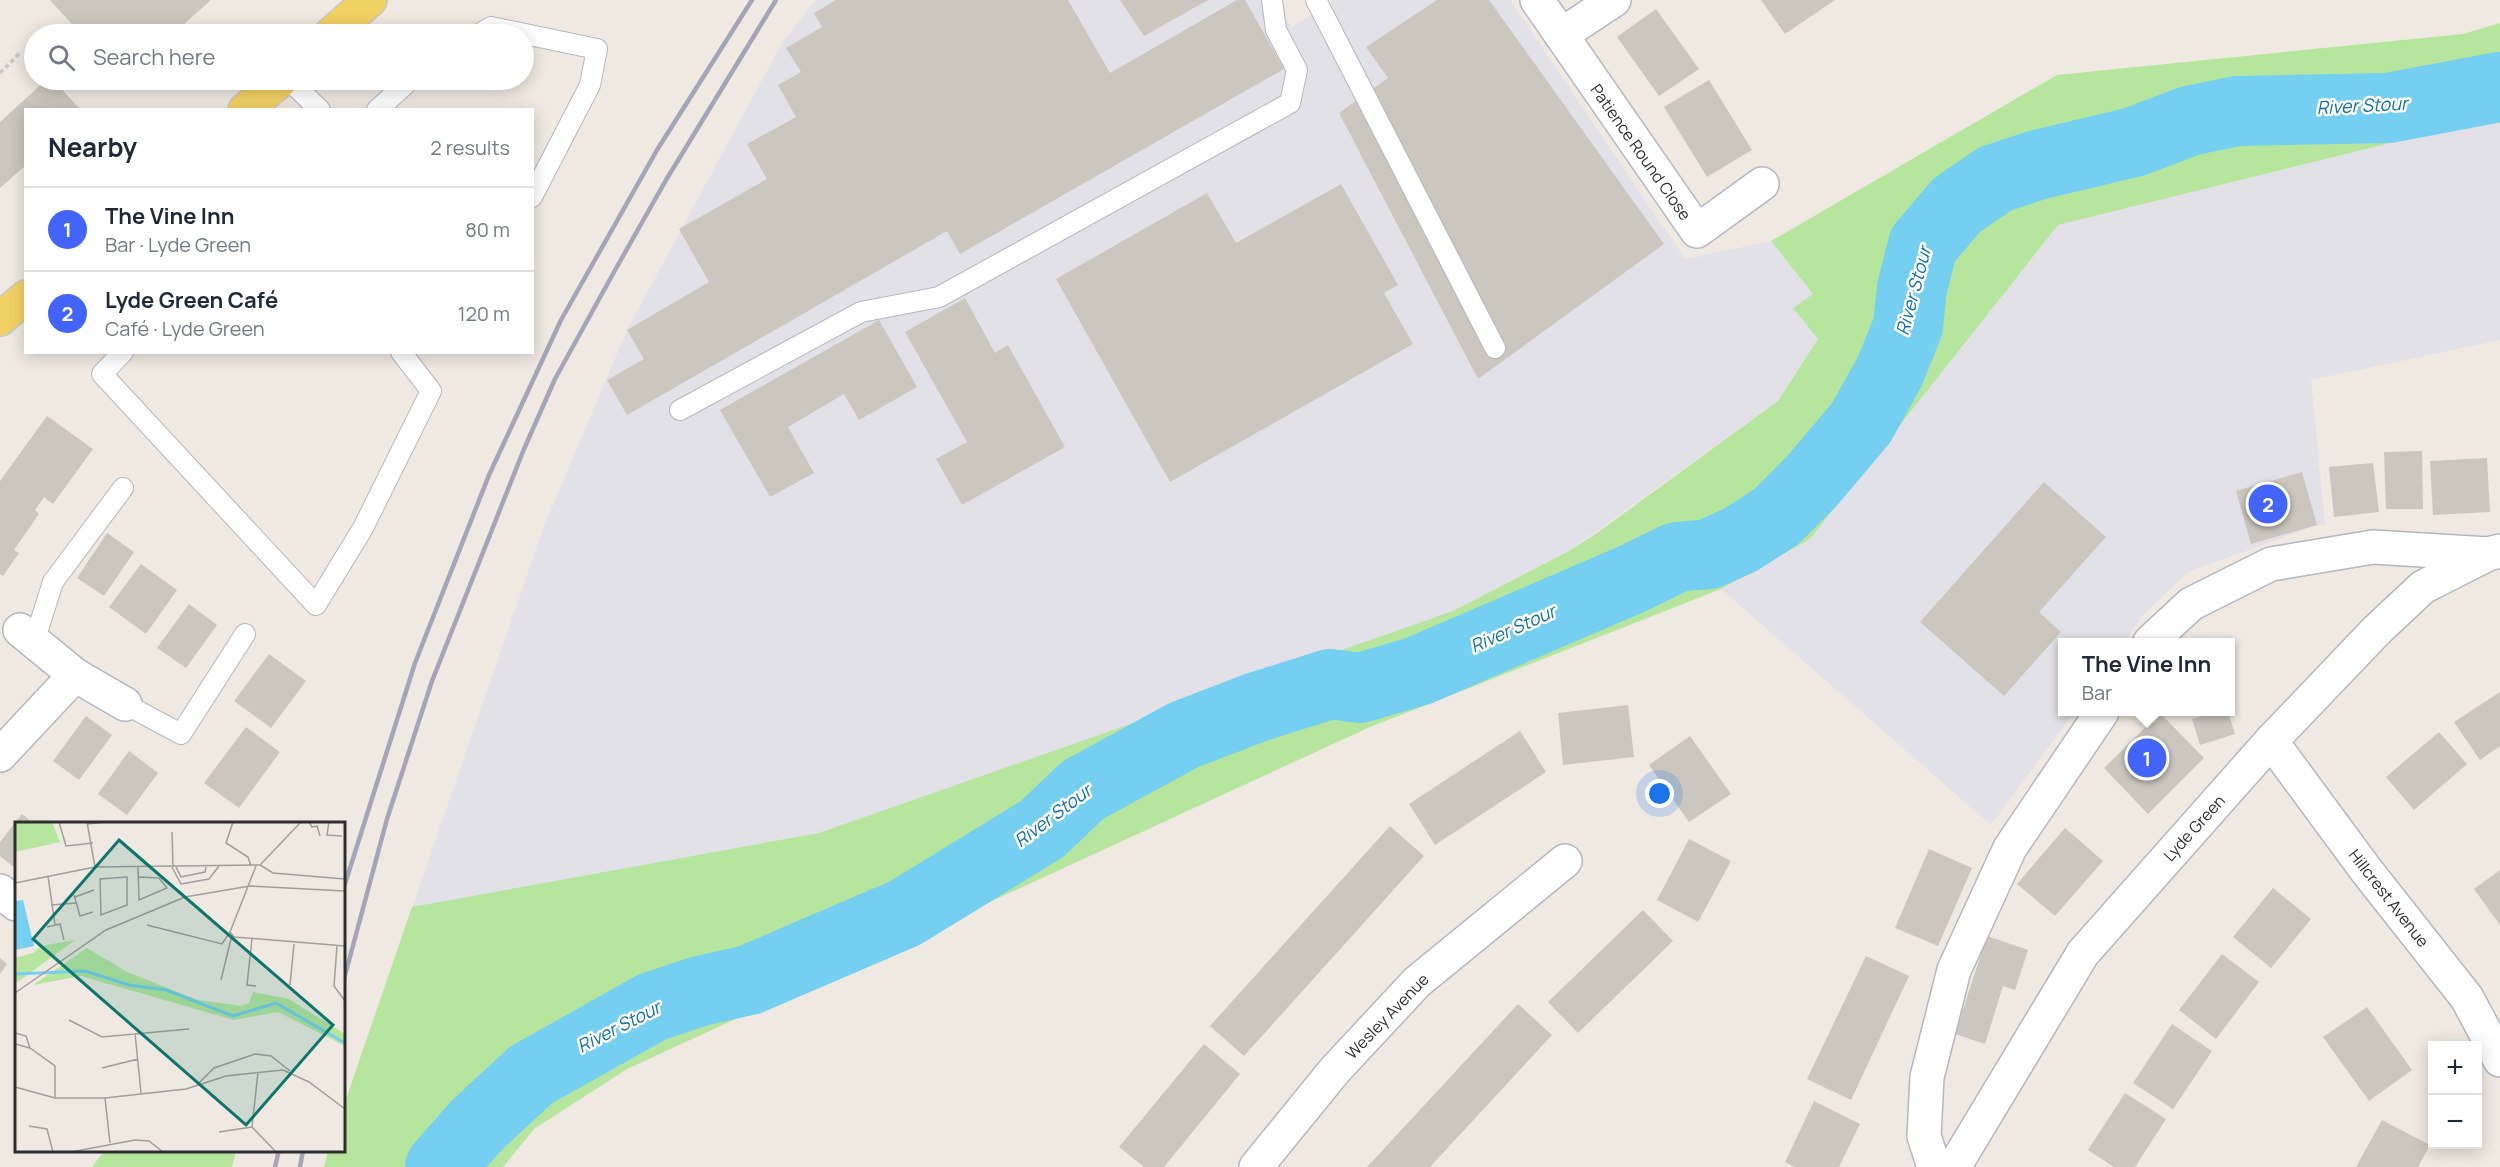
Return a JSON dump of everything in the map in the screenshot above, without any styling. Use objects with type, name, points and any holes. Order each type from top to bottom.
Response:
[{"type":"main road","points":[[343,24],[370,0]]},
{"type":"main road","points":[[247,108],[269,90]]},
{"type":"main road","points":[[0,319],[24,299]]},
{"type":"street","name":"Patience Round Close","points":[[1536,0],[1697,231],[1762,184]]},
{"type":"street","points":[[1561,35],[1614,0]]},
{"type":"street","points":[[2154,638],[2191,604],[2271,564],[2373,547],[2494,553]]},
{"type":"street","name":"Lyde Green","points":[[1954,1167],[2083,953],[2271,741],[2377,630],[2423,587],[2494,553]]},
{"type":"street","points":[[27,636],[75,675],[125,704]]},
{"type":"street","points":[[0,755],[75,675]]},
{"type":"street","points":[[1934,1167],[1924,1136],[1927,1077],[1954,969],[2010,848],[2099,716]]},
{"type":"street","name":"Hillcrest Avenue","points":[[2271,741],[2366,870],[2467,998],[2500,1060]]},
{"type":"street","name":"Wesley Avenue","points":[[1256,1167],[1335,1070],[1417,982],[1565,861]]},
{"type":"street","points":[[0,891],[15,903]]},
{"type":"lane","points":[[681,410],[861,312],[939,297],[1290,103],[1297,70],[1276,30],[1272,0]]},
{"type":"lane","points":[[1316,0],[1495,348]]},
{"type":"lane","points":[[534,36],[597,49],[590,85],[534,193]]},
{"type":"lane","points":[[299,90],[318,108]]},
{"type":"lane","points":[[379,108],[399,90]]},
{"type":"lane","points":[[121,354],[102,374],[316,605],[363,528],[431,391],[403,354]]},
{"type":"lane","points":[[27,636],[53,582],[123,488]]},
{"type":"lane","points":[[125,704],[181,734],[245,634]]},
{"type":"path","points":[[0,73],[20,53]]},
{"type":"shaded area","points":[[816,0],[1279,0],[1291,28],[1333,0],[1510,0],[1685,259],[1771,241],[1814,295],[1818,339],[1778,401],[1569,551],[1453,611],[345,1142],[345,1102],[543,529],[627,330],[783,41]]},
{"type":"shaded area","points":[[2500,116],[2500,340],[2311,380],[2325,525],[2317,525],[2188,572],[2143,615],[2127,638],[2058,638],[2058,716],[2071,716],[1991,825],[1721,589],[1810,539],[2058,225]]},
{"type":"green space","points":[[2500,23],[2500,116],[2058,225],[1810,539],[1721,589],[1370,727],[627,1069],[534,1129],[503,1167],[324,1167],[328,1152],[345,1152],[345,1102],[412,907],[819,833],[1453,611],[1569,551],[1597,533],[1778,401],[1818,339],[1793,308],[1813,294],[1771,241],[2057,75],[2463,34]]},
{"type":"green space","points":[[103,1152],[236,1152],[232,1167],[92,1167]]},
{"type":"building","points":[[50,0],[211,0],[184,24],[72,24]]},
{"type":"building","points":[[836,0],[1068,0],[1110,73],[1237,0],[1245,0],[1284,69],[960,254],[947,231],[627,415],[607,380],[644,359],[627,330],[709,282],[679,229],[767,179],[747,144],[796,117],[778,85],[801,72],[786,48],[822,27],[814,13]]},
{"type":"building","points":[[1120,0],[1208,0],[1144,36]]},
{"type":"building","points":[[1437,0],[1489,0],[1664,244],[1478,379],[1339,113],[1388,78],[1366,47]]},
{"type":"building","points":[[1761,0],[1835,0],[1785,34]]},
{"type":"building","points":[[1656,9],[1699,69],[1659,96],[1617,37]]},
{"type":"building","points":[[1709,80],[1752,150],[1707,177],[1664,107]]},
{"type":"building","points":[[35,90],[62,90],[79,108],[24,108],[24,167],[0,188],[0,122]]},
{"type":"building","points":[[1341,184],[1398,285],[1384,293],[1413,344],[1170,482],[1056,279],[1207,193],[1236,243]]},
{"type":"building","points":[[965,298],[995,353],[1008,345],[1065,447],[962,505],[936,459],[967,442],[905,332]]},
{"type":"building","points":[[879,320],[917,387],[859,420],[844,394],[788,427],[814,473],[770,497],[720,410]]},
{"type":"building","points":[[47,416],[93,449],[53,504],[44,497],[35,510],[39,514],[14,550],[19,553],[3,576],[0,574],[0,481]]},
{"type":"building","points":[[2422,451],[2423,509],[2386,509],[2384,452]]},
{"type":"building","points":[[2487,458],[2490,512],[2433,515],[2430,461]]},
{"type":"building","points":[[2373,463],[2379,512],[2334,517],[2329,467]]},
{"type":"building","points":[[2302,472],[2317,525],[2251,544],[2236,491]]},
{"type":"building","points":[[2044,482],[2106,537],[2039,612],[2061,632],[2004,696],[1920,622]]},
{"type":"building","points":[[107,533],[134,552],[104,596],[77,578]]},
{"type":"building","points":[[141,564],[177,590],[146,634],[109,607]]},
{"type":"building","points":[[189,604],[217,625],[186,668],[157,648]]},
{"type":"building","points":[[269,654],[306,681],[271,728],[234,701]]},
{"type":"building","points":[[2500,692],[2500,746],[2480,760],[2454,722]]},
{"type":"building","points":[[1628,705],[1634,757],[1563,765],[1558,713]]},
{"type":"building","points":[[86,716],[112,735],[79,780],[53,761]]},
{"type":"building","points":[[2157,716],[2163,716],[2204,758],[2148,814],[2104,768]]},
{"type":"building","points":[[2202,716],[2229,716],[2235,734],[2200,745],[2192,719]]},
{"type":"building","points":[[246,727],[280,752],[239,808],[204,783]]},
{"type":"building","points":[[1520,731],[1546,772],[1435,845],[1409,804]]},
{"type":"building","points":[[2439,732],[2467,764],[2414,810],[2386,777]]},
{"type":"building","points":[[1690,736],[1731,794],[1689,822],[1649,765]]},
{"type":"building","points":[[129,751],[158,773],[127,815],[98,794]]},
{"type":"building","points":[[22,814],[32,822],[16,822]]},
{"type":"building","points":[[15,823],[15,868],[0,856],[0,842]]},
{"type":"building","points":[[1390,826],[1424,856],[1244,1056],[1210,1026]]},
{"type":"building","points":[[2065,828],[2103,861],[2055,916],[2017,884]]},
{"type":"building","points":[[1689,839],[1731,861],[1698,922],[1657,900]]},
{"type":"building","points":[[1929,849],[1972,868],[1938,946],[1895,928]]},
{"type":"building","points":[[2500,870],[2500,925],[2474,889]]},
{"type":"building","points":[[2273,888],[2311,919],[2271,968],[2233,937]]},
{"type":"building","points":[[1643,910],[1673,941],[1578,1033],[1548,1002]]},
{"type":"building","points":[[1987,936],[2028,950],[2015,990],[2003,986],[1985,1044],[1955,1034]]},
{"type":"building","points":[[2222,954],[2259,982],[2216,1039],[2179,1010]]},
{"type":"building","points":[[1866,956],[1909,976],[1851,1100],[1807,1079]]},
{"type":"building","points":[[0,958],[7,964],[0,974]]},
{"type":"building","points":[[1518,1004],[1552,1035],[1430,1167],[1367,1167]]},
{"type":"building","points":[[2367,1007],[2412,1070],[2369,1101],[2323,1037]]},
{"type":"building","points":[[2172,1024],[2212,1051],[2173,1109],[2133,1083]]},
{"type":"building","points":[[1204,1044],[1240,1074],[1164,1167],[1144,1167],[1119,1147]]},
{"type":"building","points":[[2125,1093],[2166,1119],[2135,1167],[2114,1167],[2088,1150]]},
{"type":"building","points":[[1814,1101],[1860,1124],[1839,1167],[1795,1167],[1785,1162]]},
{"type":"building","points":[[2382,1120],[2428,1144],[2428,1149],[2418,1167],[2356,1167]]},
{"type":"waterway","name":"River Stour","points":[[440,1167],[477,1125],[531,1075],[652,1007],[700,991],[749,980],[905,913],[1042,829],[1083,790],[1184,735],[1257,707],[1330,684],[1360,688],[1418,671],[1632,579],[1677,557],[1709,554],[1740,540],[1776,517],[1812,481],[1861,423],[1890,371],[1908,326],[1912,288],[1923,245],[1957,205],[1995,179],[2037,165],[2134,142],[2189,121],[2237,111],[2388,108],[2500,87]]},
{"type":"railway","points":[[345,884],[415,663],[489,475],[561,320],[657,150],[752,0]]},
{"type":"railway","points":[[345,975],[387,819],[432,681],[524,449],[555,379],[614,272],[666,180],[776,0]]},
{"type":"railway","points":[[275,1167],[279,1152]]},
{"type":"railway","points":[[300,1167],[303,1152]]},
{"type":"place","name":"Lyde Green Café","points":[[2268,504]]},
{"type":"place","name":"The Vine Inn","points":[[2147,758]]}]
